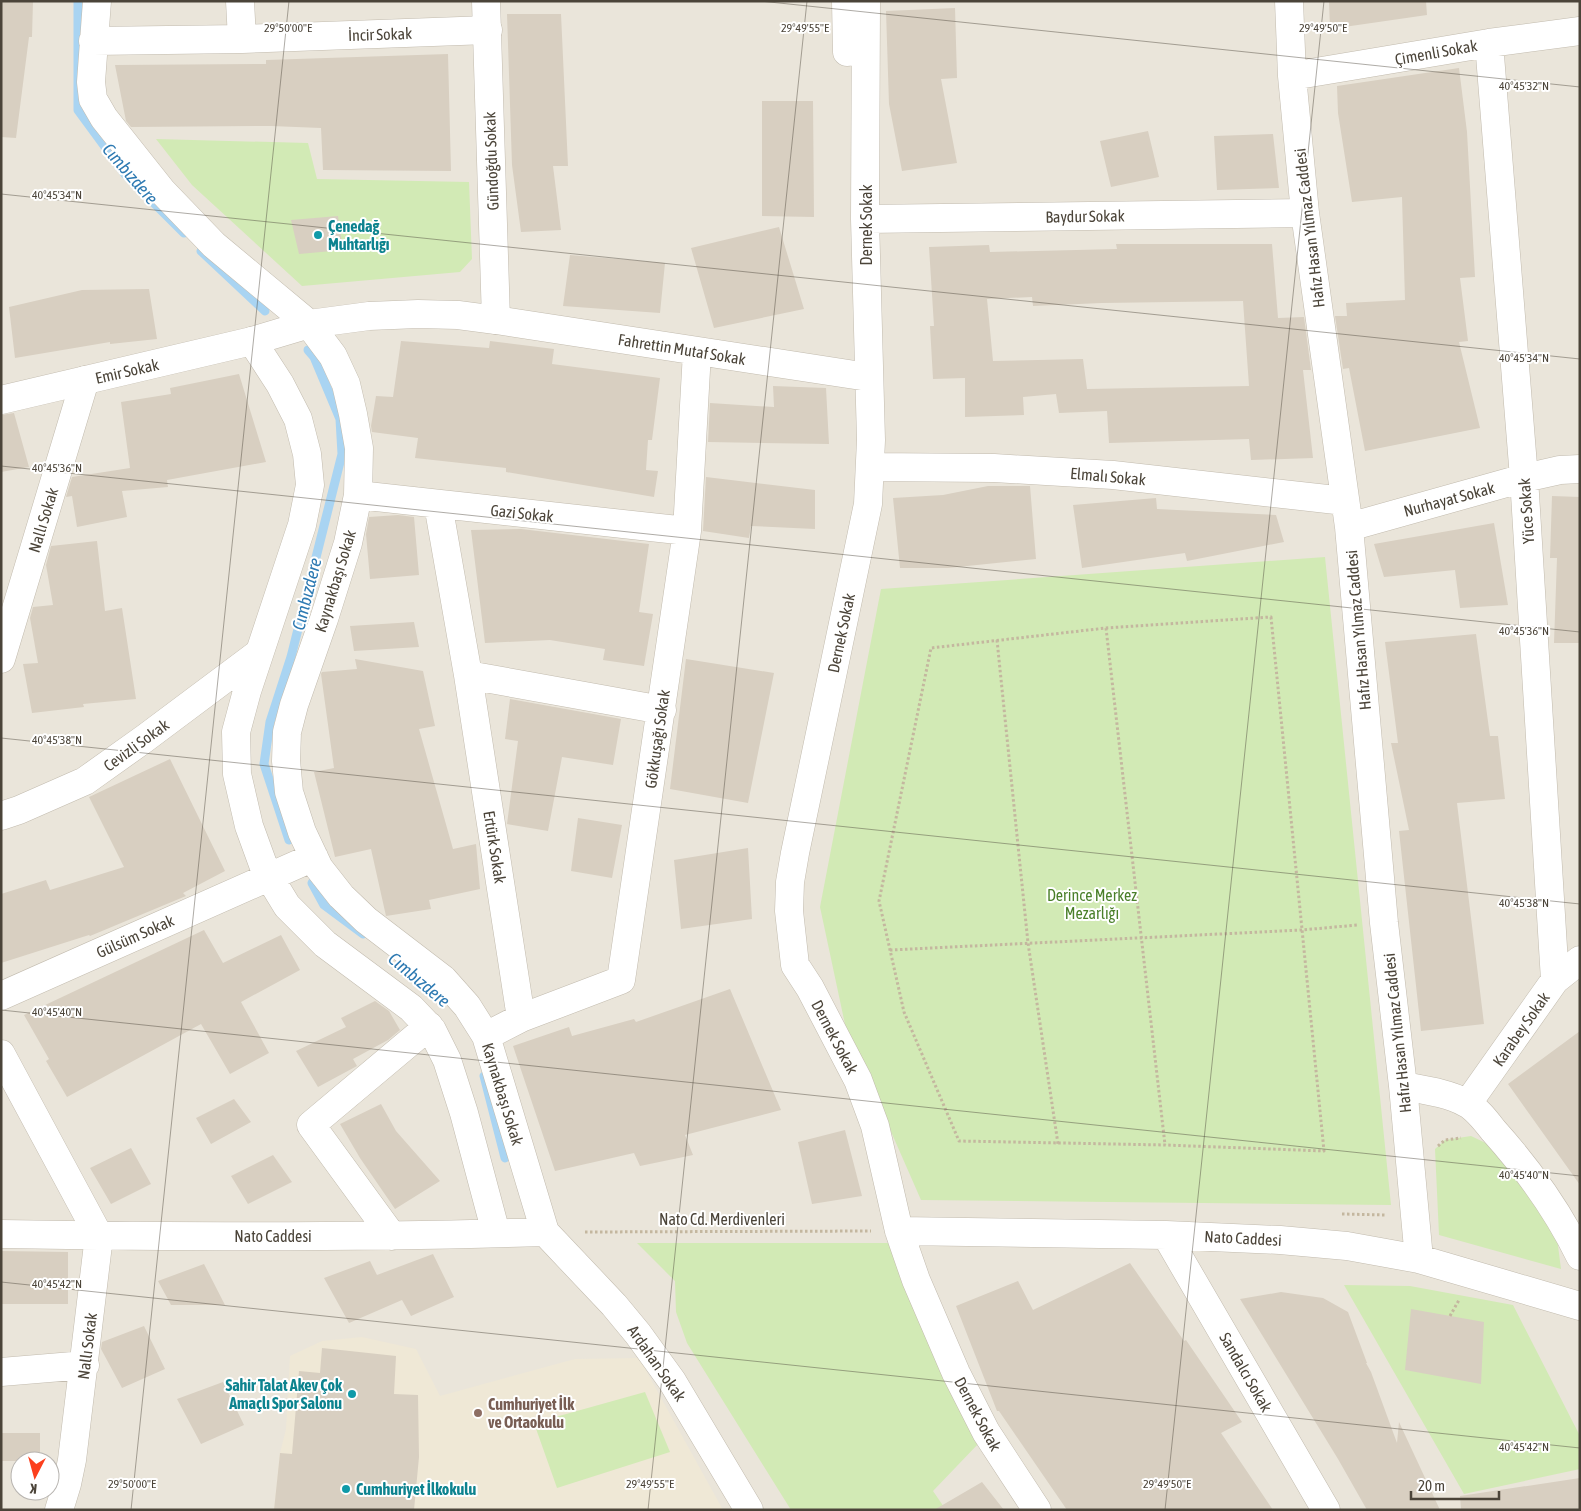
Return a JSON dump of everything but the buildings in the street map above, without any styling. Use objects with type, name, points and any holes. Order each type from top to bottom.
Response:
[{"type":"street","name":"Kaynakbaşı Sokak","points":[[97,1],[91,82],[93,99],[104,118],[162,191],[214,245],[309,324],[333,356],[346,384],[359,448],[358,495],[348,543],[294,705],[287,732],[286,761],[289,792],[302,832],[319,868],[342,896],[366,920],[442,979],[466,1006],[486,1036],[545,1232]]},
{"type":"street","points":[[240,1],[242,39]]},
{"type":"street","name":"Gündoğdu Sokak","points":[[486,1],[496,320]]},
{"type":"street","name":"Dernek Sokak","points":[[846,1],[859,375],[870,467],[868,504],[795,853],[790,882],[789,911],[791,939],[795,964],[858,1080],[875,1126],[899,1231],[916,1280],[956,1373],[986,1432],[1037,1510]]},
{"type":"street","name":"Dernek Sokak","points":[[862,538],[854,477],[865,218],[866,1]]},
{"type":"street","name":"Hafız Hasan Yılmaz Caddesi","points":[[1289,1],[1292,76],[1305,213],[1347,514],[1373,923],[1403,1086],[1419,1259]]},
{"type":"street","name":"İncir Sokak","points":[[93,41],[242,39],[488,30]]},
{"type":"street","name":"Çimenli Sokak","points":[[1292,76],[1489,43],[1580,31]]},
{"type":"street","name":"Yüce Sokak","points":[[1489,43],[1524,478],[1555,980]]},
{"type":"street","name":"Baydur Sokak","points":[[865,218],[1305,213]]},
{"type":"street","name":"Fahrettin Mutaf Sokak","points":[[309,324],[369,316],[458,315],[859,375]]},
{"type":"street","name":"Emir Sokak","points":[[1,400],[252,341],[309,324]]},
{"type":"street","points":[[252,341],[280,384],[298,419],[307,454],[310,485],[302,525],[247,691],[236,732],[237,774],[249,826],[268,876],[287,906],[325,944],[411,1008],[429,1026],[447,1060],[464,1113],[496,1233]]},
{"type":"street","name":"Gökkuşağı Sokak","points":[[486,1036],[521,1018],[621,980],[687,531],[697,352]]},
{"type":"street","name":"Nallı Sokak","points":[[1,659],[85,380]]},
{"type":"street","name":"Elmalı Sokak","points":[[870,467],[994,468],[1114,475],[1347,514]]},
{"type":"street","name":"Nurhayat Sokak","points":[[1347,514],[1560,470],[1580,469]]},
{"type":"street","name":"Gazi Sokak","points":[[358,495],[687,531]]},
{"type":"street","name":"Ertürk Sokak","points":[[438,504],[468,676],[521,1018]]},
{"type":"street","name":"Cevizli Sokak","points":[[1,816],[85,781],[259,654]]},
{"type":"street","points":[[468,676],[662,710]]},
{"type":"street","name":"Gülsüm Sokak","points":[[1,996],[314,857]]},
{"type":"street","name":"Karabey Sokak","points":[[1468,1103],[1555,980],[1580,960]]},
{"type":"street","points":[[392,1236],[311,1125],[429,1026]]},
{"type":"street","points":[[1,1054],[99,1236]]},
{"type":"street","points":[[1403,1086],[1468,1103],[1572,1222],[1580,1256]]},
{"type":"street","name":"Nato Caddesi","points":[[899,1231],[1166,1235],[1290,1241],[1347,1246],[1419,1259],[1580,1306]]},
{"type":"street","name":"Nato Caddesi","points":[[1,1234],[392,1236],[545,1232]]},
{"type":"street","name":"Ardahan Sokak","points":[[545,1232],[614,1304],[638,1334],[672,1381],[749,1510]]},
{"type":"street","name":"Sandalcı Sokak","points":[[1166,1235],[1326,1510]]},
{"type":"street","name":"Nallı Sokak","points":[[59,1510],[72,1460],[85,1366],[99,1236]]},
{"type":"street","points":[[1,1372],[85,1366]]},
{"type":"path","points":[[1271,617],[1324,1151],[1165,1145],[959,1141],[904,1012],[880,901],[931,648],[1106,628],[1271,617]]},
{"type":"path","points":[[1106,628],[1165,1145]]},
{"type":"path","points":[[997,640],[1028,943],[1058,1144]]},
{"type":"path","points":[[890,950],[1302,930],[1373,923]]},
{"type":"path","points":[[1435,1149],[1445,1140],[1462,1138]]},
{"type":"path","name":"Nato Cd. Merdivenleri","points":[[545,1232],[899,1231]]},
{"type":"shaded area","points":[[1,1],[1580,1],[1580,1510],[1,1510]]},
{"type":"shaded area","name":"Cumhuriyet İlk ve Ortaokulu","points":[[362,1337],[416,1349],[440,1396],[575,1359],[639,1358],[723,1510],[274,1510],[280,1453],[286,1429],[290,1356],[322,1341]]},
{"type":"green space","points":[[156,139],[308,143],[317,179],[469,182],[472,259],[460,272],[302,286],[192,185]]},
{"type":"green space","name":"Derince Merkez Mezarlığı","points":[[1325,557],[1391,1205],[921,1200],[846,1029],[820,907],[881,589]]},
{"type":"green space","points":[[1471,1136],[1492,1146],[1520,1182],[1557,1238],[1561,1269],[1439,1235],[1435,1149],[1445,1140]]},
{"type":"green space","points":[[637,1243],[888,1243],[979,1443],[933,1491],[946,1510],[791,1510],[687,1343],[676,1312],[675,1281]]},
{"type":"green space","points":[[1344,1285],[1410,1286],[1513,1305],[1580,1436],[1580,1469],[1464,1494]]},
{"type":"green space","points":[[645,1392],[670,1452],[557,1488],[534,1423]]},
{"type":"waterway","name":"Cımbızdere","points":[[78,1],[78,110],[125,174],[184,233]]},
{"type":"waterway","name":"Cımbızdere","points":[[201,251],[265,311]]},
{"type":"waterway","name":"Cımbızdere","points":[[289,840],[264,764],[270,722],[291,657],[342,454],[340,419],[314,357],[308,350]]},
{"type":"waterway","name":"Cımbızdere","points":[[312,883],[324,905],[363,934]]},
{"type":"waterway","name":"Cımbızdere","points":[[484,1076],[505,1158]]},
{"type":"place","name":"Çenedağ Muhtarlığı","points":[[318,235]]},
{"type":"place","name":"Sahir Talat Akev Çok Amaçlı Spor Salonu","points":[[352,1394]]},
{"type":"place","name":"Cumhuriyet İlk ve Ortaokulu","points":[[478,1413]]},
{"type":"place","name":"Cumhuriyet İlkokulu","points":[[346,1489]]}]
